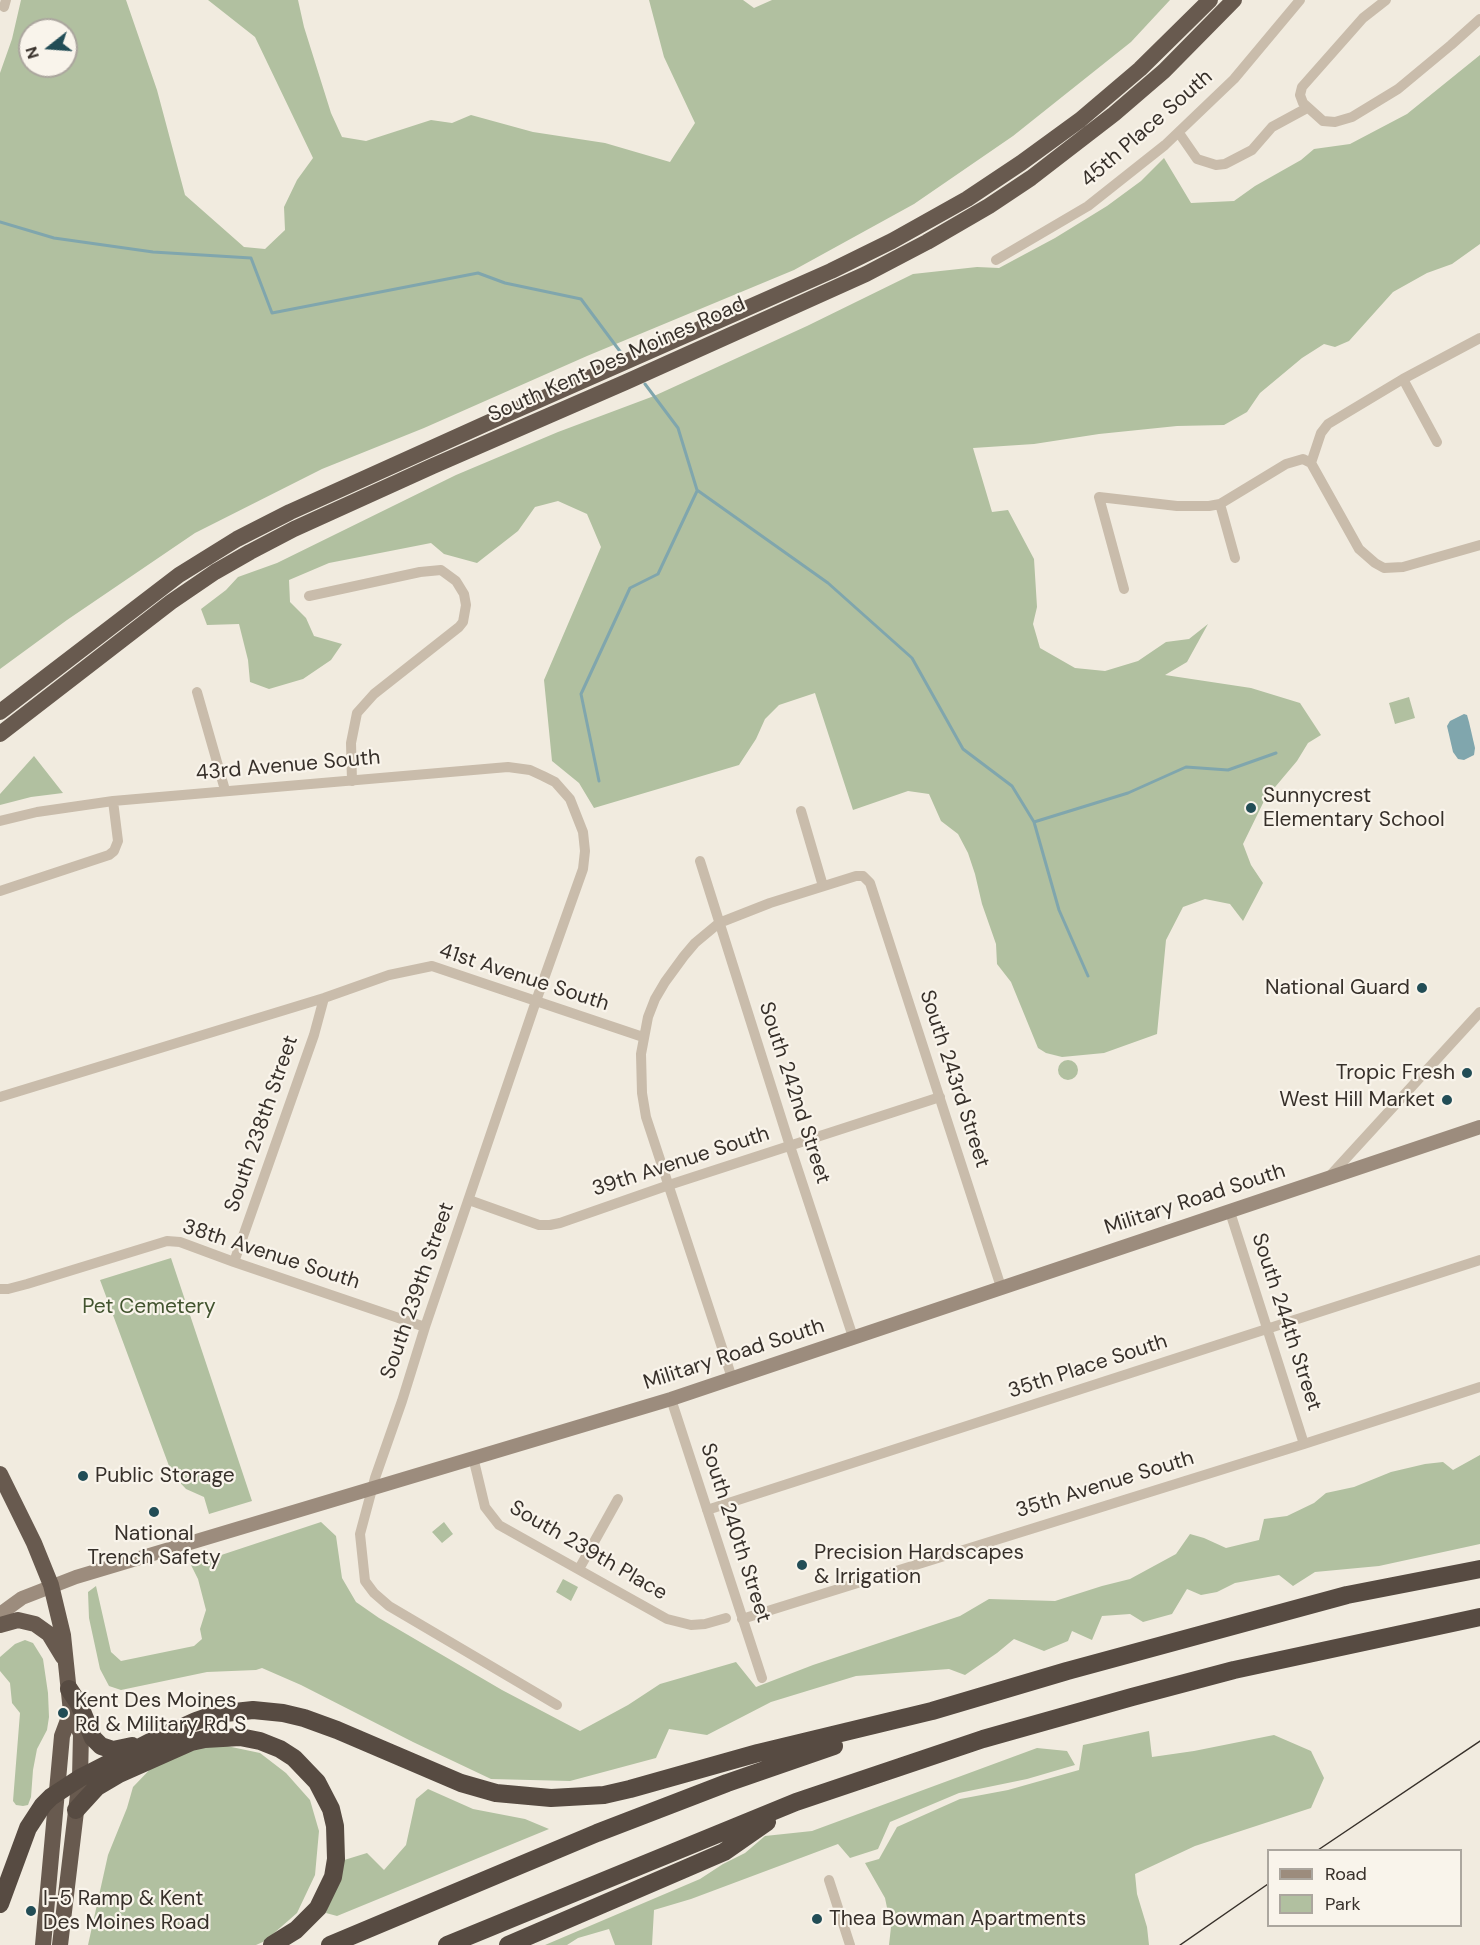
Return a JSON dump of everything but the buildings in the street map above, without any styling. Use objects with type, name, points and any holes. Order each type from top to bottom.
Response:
[{"type":"highway","name":"South Kent Des Moines Road","points":[[0,712],[162,587],[237,539],[290,512],[495,419],[831,271],[892,241],[967,199],[1080,120],[1140,69],[1210,0]]},
{"type":"highway","name":"South Kent Des Moines Road","points":[[0,734],[171,602],[215,572],[250,552],[294,529],[433,466],[866,274],[938,236],[1031,178],[1087,136],[1164,71],[1234,0]]},
{"type":"highway","points":[[0,1474],[34,1543],[51,1585],[63,1635],[71,1712],[81,1734],[80,1778],[60,1945]]},
{"type":"highway","points":[[330,1945],[597,1833],[727,1783],[932,1712],[1078,1668],[1347,1595],[1480,1569]]},
{"type":"highway","points":[[447,1945],[796,1802],[983,1739],[1245,1668],[1480,1617]]},
{"type":"highway","points":[[0,1625],[18,1620],[35,1624],[49,1634],[66,1663]]},
{"type":"highway","points":[[69,1689],[79,1704],[93,1738],[101,1746],[113,1750],[154,1740]]},
{"type":"highway","points":[[0,1904],[28,1828],[43,1805],[58,1791],[154,1740],[216,1714],[253,1710],[304,1718],[477,1788],[524,1797],[577,1798],[630,1789],[758,1752],[932,1712]]},
{"type":"highway","points":[[43,1945],[62,1736],[71,1712]]},
{"type":"highway","points":[[76,1810],[97,1787],[119,1774],[191,1742],[240,1737],[260,1741],[294,1758],[317,1782],[328,1802],[335,1826],[336,1859],[333,1877],[318,1908],[296,1930],[272,1945]]},
{"type":"highway","points":[[508,1945],[724,1852],[796,1802]]},
{"type":"main road","name":"Military Road South","points":[[0,1614],[22,1598],[51,1585],[373,1486],[671,1399],[1480,1127]]},
{"type":"street","name":"45th Place South","points":[[996,260],[1088,206],[1179,133],[1234,79],[1300,0]]},
{"type":"street","points":[[1386,0],[1363,18],[1304,84],[1300,95],[1306,108],[1320,119],[1329,122],[1358,115],[1398,89],[1480,19]]},
{"type":"street","points":[[1179,133],[1197,159],[1216,165],[1225,164],[1252,150],[1272,128],[1306,108]]},
{"type":"street","points":[[1311,462],[1321,433],[1328,424],[1403,379],[1480,338]]},
{"type":"street","points":[[1403,379],[1437,442]]},
{"type":"street","points":[[1124,589],[1098,497],[1177,506],[1220,504],[1286,464],[1303,459],[1311,462],[1359,549],[1384,568],[1404,567],[1480,545]]},
{"type":"street","points":[[1220,504],[1235,558]]},
{"type":"street","points":[[309,596],[420,572],[441,570],[456,580],[464,594],[466,605],[463,622],[459,627],[374,694],[359,709],[355,717],[352,736],[352,781]]},
{"type":"street","points":[[197,692],[225,790]]},
{"type":"street","name":"43rd Avenue South","points":[[0,821],[37,812],[113,801],[225,790],[520,768],[530,770],[555,782],[570,799]]},
{"type":"street","name":"South 239th Street","points":[[557,1705],[389,1606],[374,1593],[365,1581],[360,1534],[373,1486],[425,1327],[583,869],[585,851],[583,832],[570,799]]},
{"type":"street","points":[[0,891],[109,855],[118,841],[113,801]]},
{"type":"street","points":[[732,1378],[643,1103],[640,1071],[643,1037],[648,1017],[664,981],[695,943],[719,923],[823,886],[801,811]]},
{"type":"street","name":"South 242nd Street","points":[[700,861],[853,1337]]},
{"type":"street","name":"South 243rd Street","points":[[823,886],[860,876],[865,877],[870,883],[1001,1287]]},
{"type":"street","name":"41st Avenue South","points":[[0,1097],[324,998],[389,975],[432,966],[643,1037]]},
{"type":"street","name":"South 238th Street","points":[[234,1262],[314,1035],[324,998]]},
{"type":"street","points":[[1327,1178],[1480,1012]]},
{"type":"street","name":"39th Avenue South","points":[[469,1200],[527,1221],[550,1226],[940,1097]]},
{"type":"street","name":"South 244th Street","points":[[1230,1212],[1304,1444]]},
{"type":"street","name":"38th Avenue South","points":[[0,1289],[27,1284],[167,1241],[180,1242],[425,1327]]},
{"type":"street","name":"35th Place South","points":[[707,1510],[1480,1260]]},
{"type":"street","name":"35th Avenue South","points":[[742,1619],[1480,1387]]},
{"type":"street","name":"South 240th Street","points":[[671,1399],[762,1678]]},
{"type":"street","name":"South 239th Place","points":[[473,1457],[483,1502],[494,1521],[534,1546],[657,1614],[691,1625],[726,1618]]},
{"type":"street","points":[[579,1569],[618,1499]]},
{"type":"street","points":[[829,1880],[850,1945]]},
{"type":"green space","points":[[21,0],[126,0],[157,90],[185,195],[244,247],[265,249],[285,230],[284,207],[297,180],[313,158],[255,37],[208,0],[298,0],[304,27],[331,113],[342,137],[366,141],[431,120],[452,123],[471,115],[533,132],[605,143],[670,162],[695,123],[664,57],[649,0],[743,0],[754,8],[772,0],[1170,0],[1131,42],[1013,136],[914,204],[794,270],[587,356],[424,428],[322,469],[195,533],[67,620],[0,669],[0,73],[12,39]]},
{"type":"green space","points":[[1480,55],[1480,244],[1452,264],[1427,273],[1393,292],[1349,341],[1335,347],[1324,344],[1302,358],[1260,393],[1247,412],[1224,425],[1177,426],[1099,434],[1034,444],[973,448],[992,512],[1008,510],[1034,559],[1037,607],[1033,624],[1040,648],[1075,668],[1105,671],[1138,661],[1166,642],[1189,639],[1208,624],[1187,662],[1165,675],[1251,688],[1300,703],[1321,735],[1308,743],[1297,761],[1265,799],[1243,844],[1251,865],[1263,883],[1243,921],[1230,904],[1205,899],[1183,907],[1166,940],[1157,1034],[1104,1053],[1062,1057],[1046,1053],[1038,1048],[1011,982],[997,964],[996,944],[982,904],[975,874],[958,834],[941,821],[929,794],[908,791],[853,810],[815,693],[779,705],[765,719],[756,739],[739,765],[594,808],[579,783],[552,761],[544,680],[601,547],[587,514],[558,501],[535,507],[518,531],[477,563],[444,554],[431,543],[329,563],[289,580],[290,602],[306,618],[314,636],[342,644],[331,660],[303,679],[269,689],[250,682],[248,660],[239,624],[207,625],[201,609],[226,590],[238,577],[277,563],[456,475],[558,432],[654,396],[807,326],[913,274],[977,267],[999,268],[1055,238],[1107,206],[1141,181],[1164,158],[1191,203],[1234,201],[1255,186],[1301,160],[1314,149],[1350,144],[1407,114]]},
{"type":"green space","points":[[1409,697],[1415,718],[1395,724],[1389,703]]},
{"type":"green space","points":[[34,756],[63,793],[31,797],[0,805],[0,794]]},
{"type":"green space","points":[[1068,1060],[1075,1063],[1078,1070],[1075,1077],[1068,1080],[1061,1077],[1058,1070],[1061,1063]]},
{"type":"green space","name":"Pet Cemetery","points":[[171,1258],[252,1501],[209,1514],[204,1497],[186,1489],[172,1474],[100,1280]]},
{"type":"green space","points":[[1480,1455],[1480,1544],[1379,1566],[1315,1572],[1293,1586],[1279,1575],[1235,1583],[1217,1592],[1201,1595],[1187,1589],[1172,1614],[1143,1622],[1130,1614],[1102,1616],[1092,1640],[1072,1631],[1068,1641],[1044,1651],[1014,1639],[965,1675],[949,1669],[856,1676],[771,1702],[707,1735],[669,1729],[656,1758],[570,1781],[491,1779],[262,1668],[207,1672],[121,1690],[109,1686],[100,1669],[89,1618],[88,1592],[96,1586],[111,1652],[121,1661],[194,1646],[202,1639],[200,1629],[206,1610],[198,1579],[191,1565],[321,1522],[336,1536],[342,1578],[356,1602],[379,1618],[502,1690],[580,1731],[628,1705],[660,1684],[736,1662],[756,1687],[813,1665],[960,1616],[989,1599],[1055,1601],[1130,1579],[1176,1554],[1190,1534],[1226,1548],[1259,1540],[1264,1519],[1287,1516],[1314,1503],[1326,1493],[1354,1487],[1391,1472],[1425,1464],[1443,1462],[1453,1470]]},
{"type":"green space","points":[[444,1522],[453,1534],[442,1543],[432,1532]]},
{"type":"green space","points":[[563,1579],[578,1587],[571,1601],[556,1592]]},
{"type":"green space","points":[[25,1640],[33,1643],[43,1659],[49,1717],[47,1730],[37,1749],[31,1797],[28,1805],[23,1806],[16,1805],[13,1801],[20,1713],[12,1703],[10,1683],[0,1671],[0,1657],[15,1644]]},
{"type":"green space","points":[[1149,1731],[1152,1757],[1274,1735],[1311,1751],[1324,1778],[1311,1808],[1195,1846],[1135,1874],[1137,1894],[1147,1927],[1149,1945],[889,1945],[891,1927],[885,1898],[865,1863],[879,1859],[897,1827],[960,1799],[1008,1790],[1079,1770],[1083,1745]]},
{"type":"green space","points":[[222,1745],[260,1753],[286,1773],[310,1800],[319,1831],[315,1875],[297,1913],[265,1941],[256,1945],[88,1945],[108,1855],[133,1787],[158,1761],[188,1748]]},
{"type":"green space","points":[[1037,1748],[1067,1751],[1075,1765],[1027,1779],[959,1793],[890,1822],[878,1849],[850,1858],[838,1844],[691,1899],[654,1910],[652,1945],[615,1945],[609,1929],[578,1938],[567,1945],[545,1945],[700,1879],[745,1853],[765,1836],[812,1831]]},
{"type":"green space","points":[[428,1789],[473,1809],[525,1819],[549,1829],[337,1916],[326,1913],[341,1861],[367,1853],[384,1870],[406,1845],[416,1799]]},
{"type":"water","points":[[1464,714],[1467,715],[1475,748],[1474,755],[1464,760],[1458,759],[1453,752],[1447,726],[1450,721]]},
{"type":"waterway","points":[[0,222],[54,238],[153,252],[251,258],[272,313],[478,273],[505,283],[581,299],[622,354]]},
{"type":"waterway","points":[[645,384],[678,428],[697,490],[828,583],[912,658],[963,749],[1012,786],[1034,822],[1059,910],[1088,976]]},
{"type":"waterway","points":[[599,781],[581,694],[630,588],[658,574],[697,491]]},
{"type":"waterway","points":[[1034,822],[1128,793],[1186,767],[1228,770],[1276,753]]},
{"type":"tram line","points":[[1319,1849],[1480,1741]]},
{"type":"tram line","points":[[1180,1945],[1267,1885]]},
{"type":"place","name":"Sunnycrest Elementary School","points":[[1251,808]]},
{"type":"place","name":"National Guard","points":[[1422,988]]},
{"type":"place","name":"Tropic Fresh","points":[[1467,1073]]},
{"type":"place","name":"West Hill Market","points":[[1447,1100]]},
{"type":"place","name":"Public Storage","points":[[83,1476]]},
{"type":"place","name":"National Trench Safety","points":[[154,1512]]},
{"type":"place","name":"Precision Hardscapes & Irrigation","points":[[802,1565]]},
{"type":"place","name":"Kent Des Moines Rd & Military Rd S","points":[[63,1713]]},
{"type":"place","name":"I-5 Ramp & Kent Des Moines Road","points":[[31,1911]]},
{"type":"place","name":"Thea Bowman Apartments","points":[[817,1919]]}]
